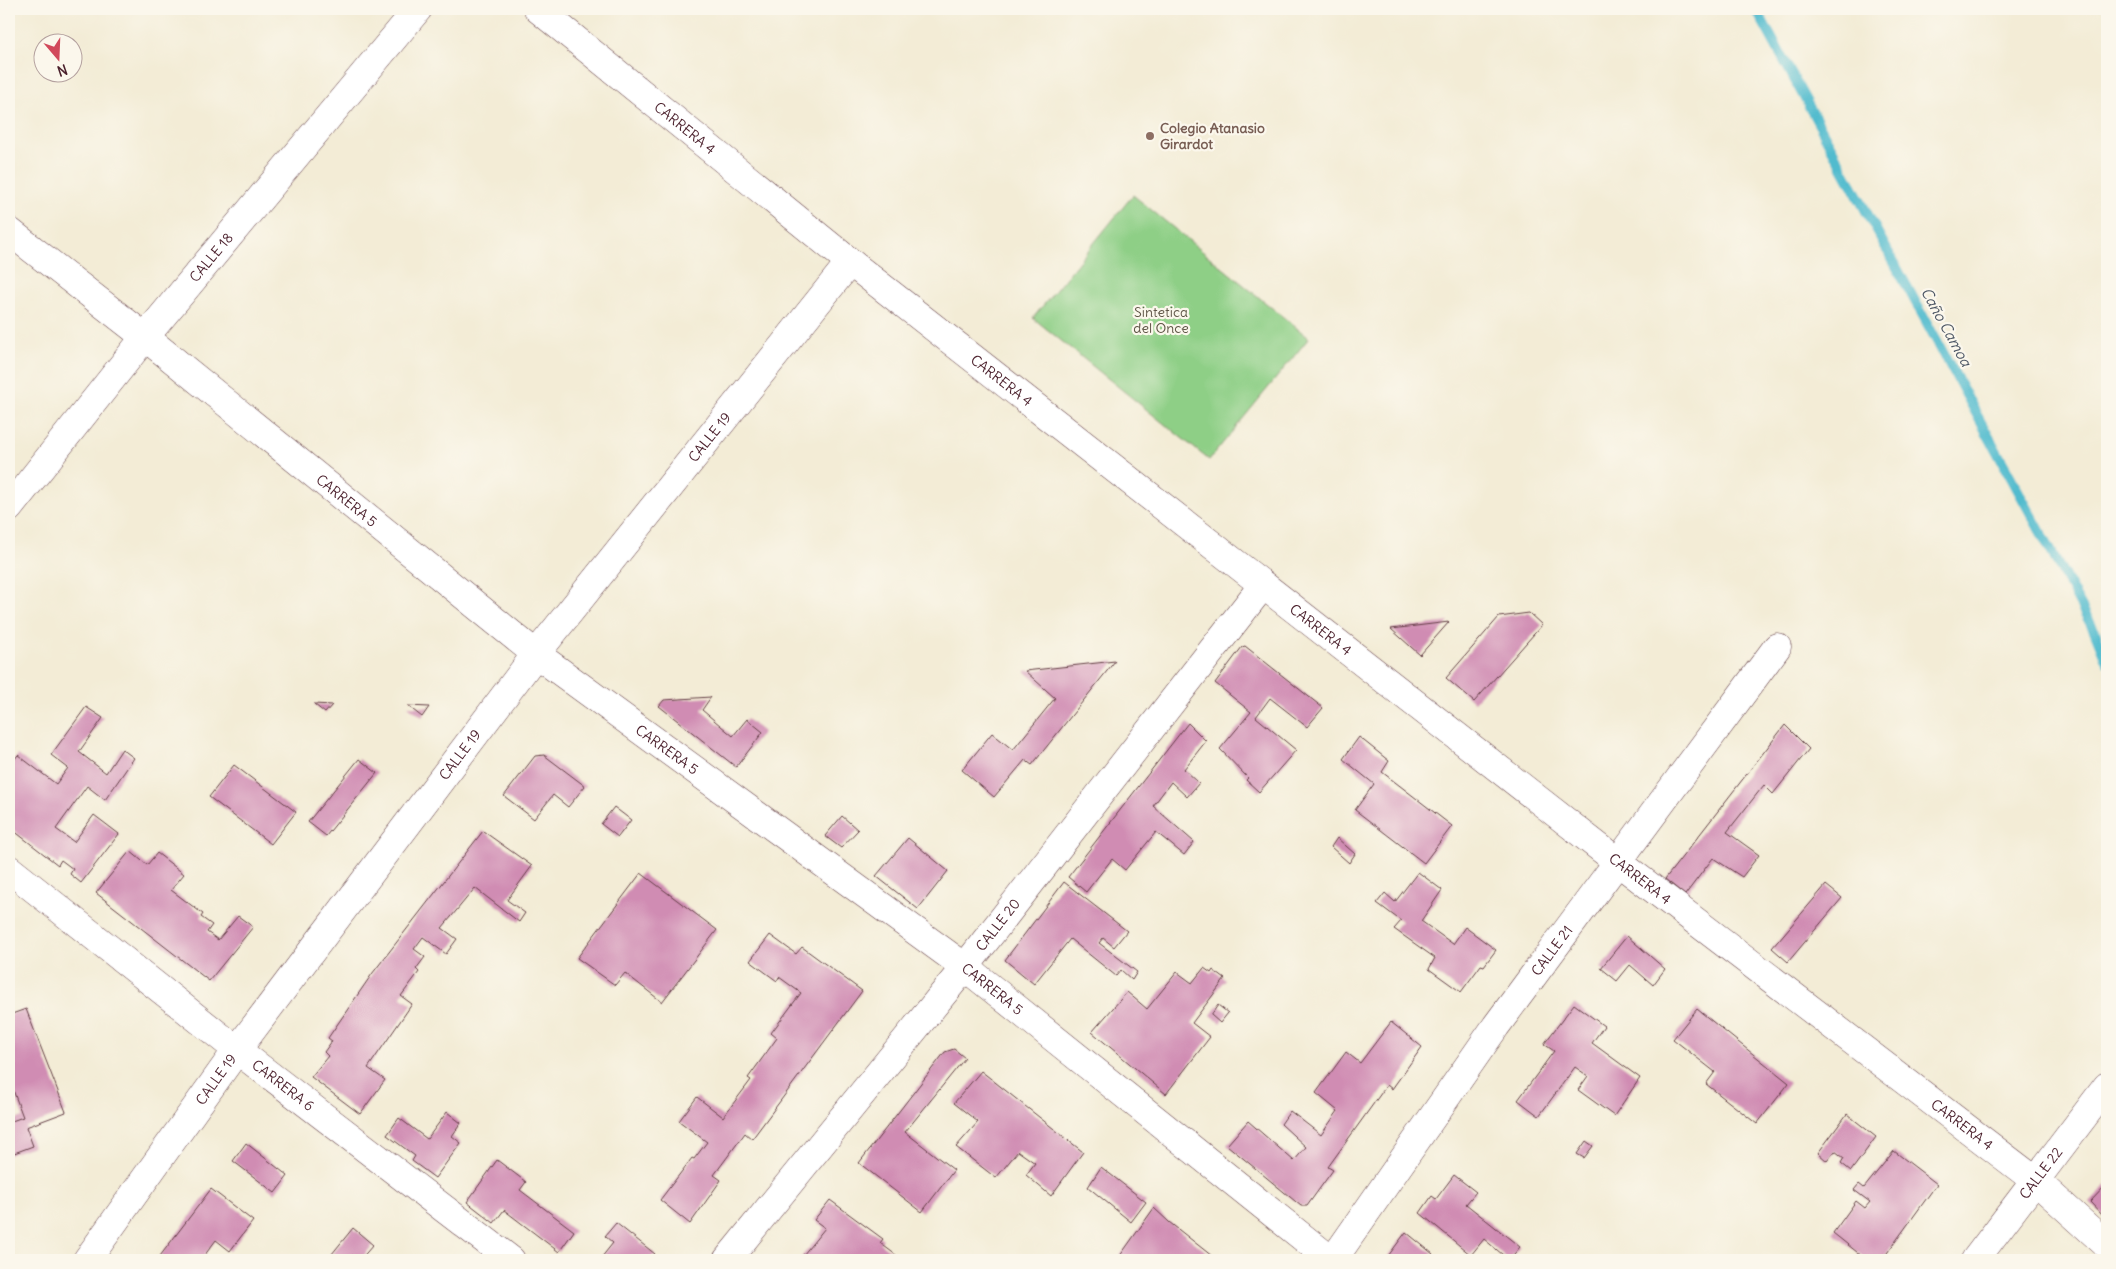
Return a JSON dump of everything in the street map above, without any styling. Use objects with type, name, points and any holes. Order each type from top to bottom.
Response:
[{"type":"street","name":"CALLE 18","points":[[9,508],[145,337],[418,9]]},
{"type":"street","name":"CARRERA 4","points":[[538,9],[850,262],[1618,862],[2036,1181],[2107,1245]]},
{"type":"street","name":"CARRERA 5","points":[[9,231],[145,337],[536,654],[965,967],[1332,1260]]},
{"type":"street","name":"CALLE 19","points":[[87,1260],[237,1050],[536,654],[850,262]]},
{"type":"street","name":"CALLE 20","points":[[727,1260],[965,967],[1263,585]]},
{"type":"street","name":"CALLE 21","points":[[1332,1260],[1496,1026],[1777,647]]},
{"type":"street","name":"CARRERA 6","points":[[9,869],[237,1050],[511,1260]]},
{"type":"street","name":"CALLE 22","points":[[1976,1260],[2107,1086]]},
{"type":"green space","name":"Sintetica del Once","points":[[1133,195],[1309,338],[1209,460],[1033,318]]},
{"type":"building","points":[[1529,613],[1542,625],[1474,702],[1446,678],[1499,617]]},
{"type":"building","points":[[1449,622],[1420,655],[1391,629]]},
{"type":"building","points":[[1245,646],[1323,708],[1307,727],[1270,698],[1256,717],[1296,750],[1259,792],[1246,780],[1248,778],[1220,749],[1251,712],[1215,683],[1242,647]]},
{"type":"building","points":[[1115,661],[1032,765],[1025,760],[994,797],[962,770],[992,733],[1013,750],[1055,698],[1025,671]]},
{"type":"building","points":[[711,697],[702,710],[733,736],[747,719],[763,732],[736,767],[659,706],[664,700]]},
{"type":"building","points":[[314,704],[332,705],[325,713]]},
{"type":"building","points":[[408,706],[429,707],[422,717]]},
{"type":"building","points":[[86,707],[103,718],[79,752],[106,773],[122,749],[134,758],[105,800],[87,786],[56,829],[74,842],[94,815],[119,834],[81,883],[70,874],[73,869],[61,860],[58,865],[9,827],[9,766],[18,755],[56,784],[68,768],[51,755]]},
{"type":"building","points":[[1188,723],[1206,741],[1184,769],[1199,783],[1187,797],[1171,782],[1153,806],[1194,842],[1184,855],[1156,832],[1125,870],[1112,859],[1086,892],[1068,877]]},
{"type":"building","points":[[1785,725],[1809,749],[1773,794],[1764,785],[1727,832],[1759,855],[1742,877],[1713,858],[1685,895],[1665,879]]},
{"type":"building","points":[[1359,737],[1389,761],[1382,772],[1452,826],[1424,863],[1355,810],[1374,784],[1343,759]]},
{"type":"building","points":[[544,755],[585,786],[568,807],[553,795],[534,819],[504,796],[535,756]]},
{"type":"building","points":[[359,759],[377,773],[326,836],[308,822]]},
{"type":"building","points":[[234,765],[296,812],[271,844],[209,797]]},
{"type":"building","points":[[614,807],[631,820],[618,837],[601,824]]},
{"type":"building","points":[[842,816],[858,830],[841,848],[825,836]]},
{"type":"building","points":[[483,831],[532,866],[507,900],[525,913],[519,922],[475,888],[442,928],[457,939],[446,954],[423,937],[414,949],[425,957],[416,969],[419,972],[401,996],[412,1004],[368,1068],[385,1080],[360,1114],[311,1077],[328,1056],[324,1052],[332,1041],[328,1038],[372,974]]},
{"type":"building","points":[[908,838],[948,871],[918,909],[876,876]]},
{"type":"building","points":[[1337,838],[1355,854],[1349,863],[1331,847]]},
{"type":"building","points":[[130,851],[147,865],[157,853],[184,874],[171,890],[203,914],[201,917],[212,925],[207,932],[218,940],[238,916],[253,927],[209,981],[96,893]]},
{"type":"building","points":[[1418,872],[1442,890],[1421,921],[1453,944],[1465,927],[1496,950],[1484,966],[1481,965],[1461,992],[1429,969],[1435,958],[1394,929],[1401,921],[1377,903],[1385,893],[1395,902]]},
{"type":"building","points":[[641,873],[717,930],[662,1002],[625,973],[615,985],[577,958]]},
{"type":"building","points":[[1064,882],[1127,931],[1114,947],[1103,938],[1099,943],[1137,972],[1132,980],[1121,970],[1116,976],[1070,939],[1034,984],[1005,960]]},
{"type":"building","points":[[1826,885],[1842,898],[1788,962],[1772,948]]},
{"type":"building","points":[[770,935],[796,954],[802,947],[862,991],[752,1139],[745,1133],[714,1175],[721,1180],[690,1224],[660,1200],[692,1158],[694,1159],[707,1142],[679,1121],[697,1097],[723,1117],[751,1080],[748,1078],[777,1038],[771,1033],[801,993],[779,977],[777,981],[750,961]]},
{"type":"building","points":[[1627,936],[1665,969],[1653,985],[1630,965],[1617,981],[1601,968]]},
{"type":"building","points":[[1204,968],[1211,973],[1213,970],[1225,979],[1192,1023],[1210,1037],[1166,1094],[1092,1032],[1127,992],[1147,1009],[1177,972],[1192,983]]},
{"type":"building","points":[[1574,1004],[1604,1026],[1592,1043],[1640,1078],[1614,1116],[1578,1090],[1588,1076],[1575,1067],[1539,1116],[1518,1100],[1554,1051],[1544,1044]]},
{"type":"building","points":[[1218,1005],[1228,1013],[1220,1023],[1211,1015]]},
{"type":"building","points":[[26,1009],[66,1112],[26,1127],[33,1146],[9,1155],[9,1122],[23,1117],[9,1079],[9,1015]]},
{"type":"building","points":[[1697,1009],[1789,1083],[1757,1124],[1706,1084],[1715,1072],[1673,1039]]},
{"type":"building","points":[[1391,1022],[1422,1047],[1392,1089],[1387,1085],[1328,1167],[1333,1170],[1307,1206],[1301,1206],[1227,1145],[1248,1121],[1294,1161],[1306,1147],[1281,1124],[1290,1111],[1321,1135],[1338,1111],[1316,1093],[1346,1052],[1360,1063]]},
{"type":"building","points":[[954,1049],[965,1058],[905,1132],[954,1170],[922,1212],[859,1163],[945,1052]]},
{"type":"building","points":[[981,1071],[1083,1152],[1051,1196],[1026,1175],[1035,1163],[1018,1151],[996,1178],[956,1147],[978,1122],[954,1103]]},
{"type":"building","points":[[447,1112],[461,1123],[452,1136],[461,1143],[435,1178],[412,1161],[415,1156],[387,1135],[399,1118],[427,1139]]},
{"type":"building","points":[[1847,1114],[1876,1137],[1851,1171],[1841,1163],[1844,1158],[1835,1151],[1827,1161],[1818,1153]]},
{"type":"building","points":[[1586,1141],[1593,1146],[1584,1158],[1577,1154]]},
{"type":"building","points":[[246,1143],[288,1176],[275,1193],[233,1161]]},
{"type":"building","points":[[1894,1151],[1937,1184],[1882,1260],[1867,1260],[1833,1233],[1856,1201],[1865,1208],[1870,1202],[1854,1190],[1859,1184],[1864,1188]]},
{"type":"building","points":[[497,1160],[526,1182],[520,1190],[574,1231],[559,1252],[504,1210],[494,1223],[467,1202]]},
{"type":"building","points":[[1101,1167],[1146,1202],[1131,1222],[1088,1187]]},
{"type":"building","points":[[1454,1175],[1476,1192],[1466,1204],[1520,1247],[1509,1260],[1484,1239],[1471,1255],[1420,1213],[1432,1196],[1436,1199]]},
{"type":"building","points":[[2107,1184],[2107,1213],[2104,1217],[2090,1202]]},
{"type":"building","points":[[211,1189],[253,1221],[230,1251],[216,1240],[201,1260],[157,1260]]},
{"type":"building","points":[[830,1200],[883,1239],[880,1243],[896,1255],[894,1257],[899,1260],[799,1260],[825,1228],[814,1220]]},
{"type":"building","points":[[1154,1208],[1169,1222],[1217,1260],[1117,1260]]},
{"type":"building","points":[[616,1223],[655,1254],[650,1260],[604,1260],[601,1258],[613,1243],[605,1236]]},
{"type":"building","points":[[353,1228],[373,1245],[360,1260],[352,1255],[348,1260],[327,1260]]},
{"type":"building","points":[[1406,1232],[1433,1254],[1428,1260],[1385,1260]]},
{"type":"waterway","name":"Caño Camoa","points":[[1756,9],[2094,630],[2107,662]]},
{"type":"place","name":"Colegio Atanasio Girardot","points":[[1150,136]]}]
